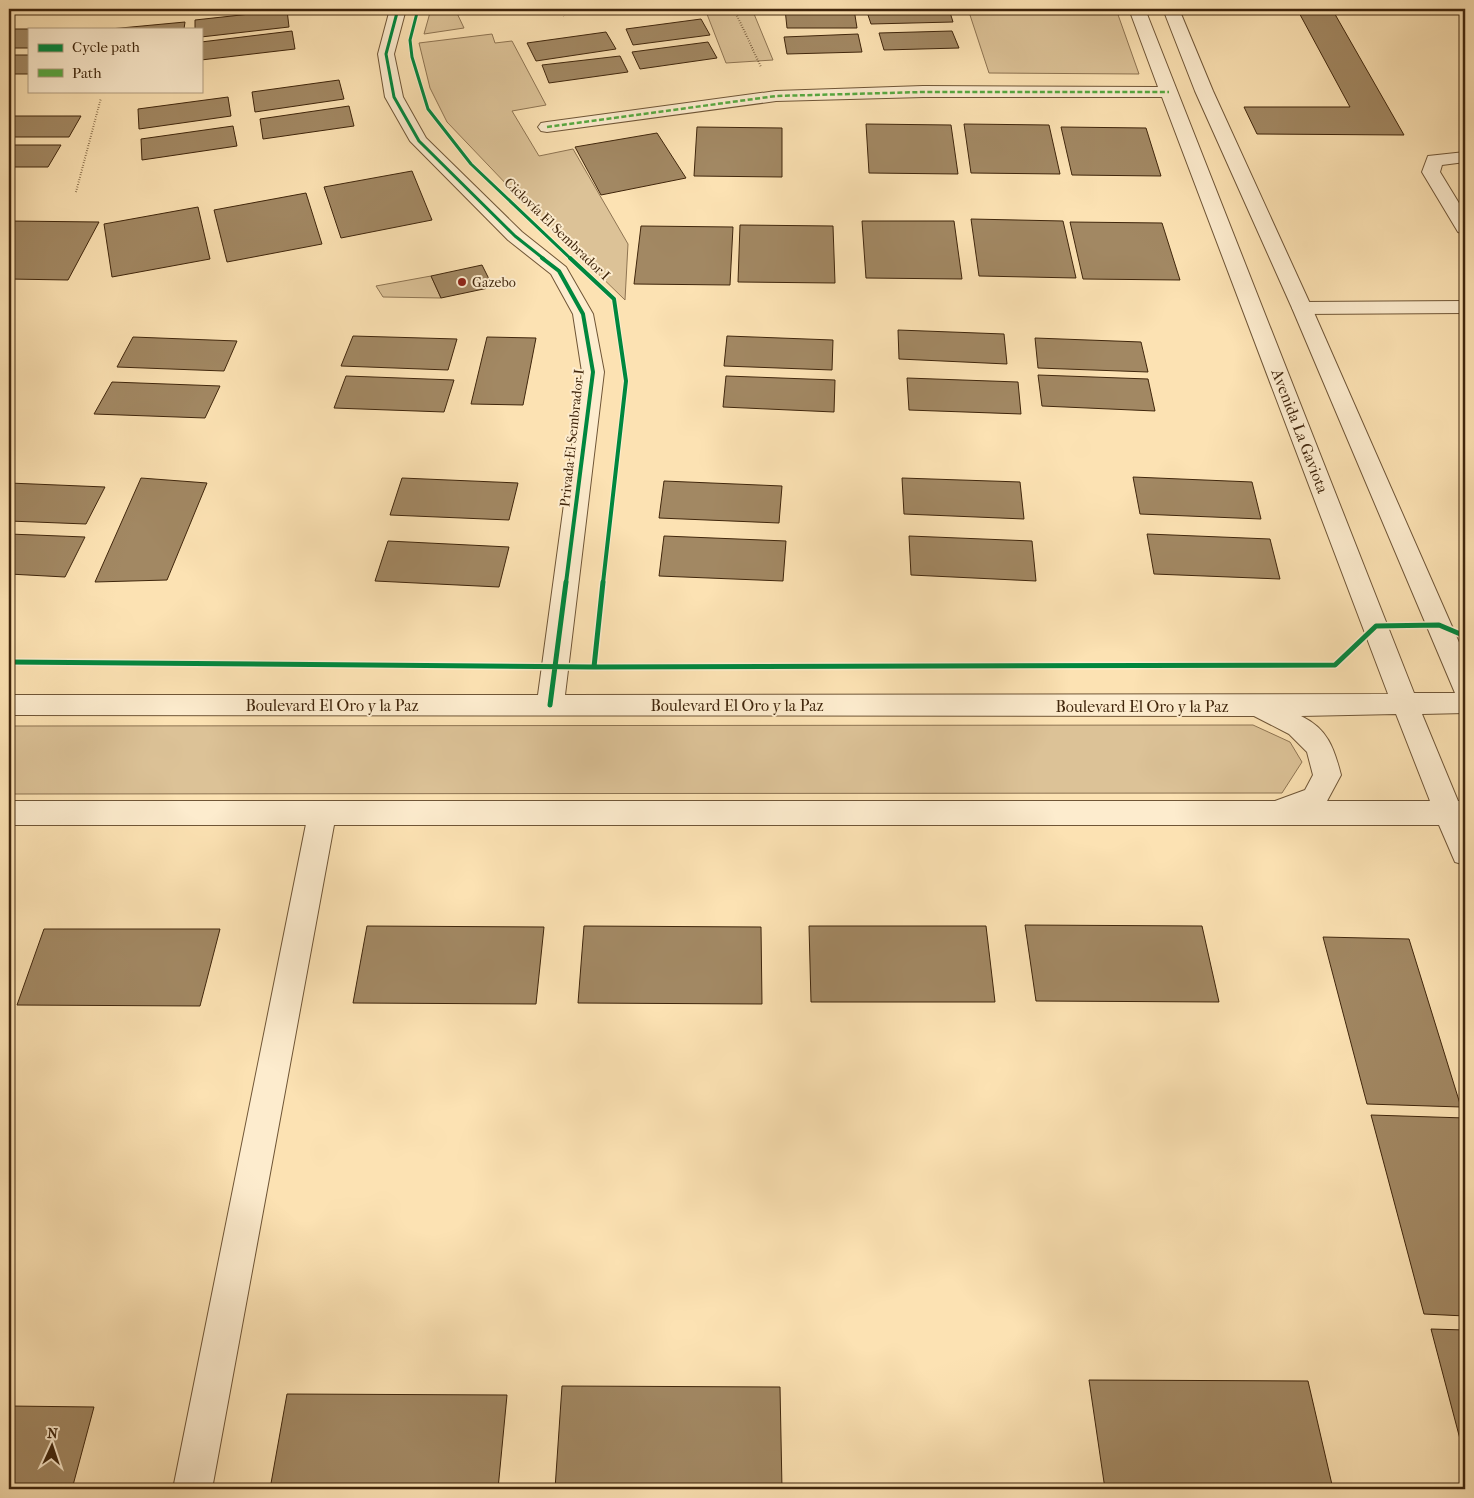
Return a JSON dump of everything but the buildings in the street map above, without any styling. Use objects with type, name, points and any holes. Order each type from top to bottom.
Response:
[{"type":"street","name":"Privada El Sembrador I","points":[[398,9],[386,54],[394,97],[419,141],[516,236],[559,271],[583,314],[593,372],[550,705]]},
{"type":"street","name":"Avenida La Gaviota","points":[[1137,9],[1405,704],[1458,813],[1465,853]]},
{"type":"street","points":[[1171,9],[1204,91],[1302,308],[1465,686]]},
{"type":"street","points":[[547,127],[796,95],[910,91],[1170,92]]},
{"type":"street","points":[[1465,157],[1434,160],[1431,172],[1465,228]]},
{"type":"street","points":[[1302,308],[1465,307]]},
{"type":"street","name":"Boulevard El Oro y la Paz","points":[[9,706],[1259,706],[1465,703]]},
{"type":"street","points":[[1259,706],[1299,727],[1320,747],[1327,775],[1315,798],[1279,812]]},
{"type":"street","points":[[9,813],[1458,813]]},
{"type":"street","points":[[192,1489],[322,814]]},
{"type":"path","points":[[561,9],[564,16]]},
{"type":"path","points":[[734,9],[764,75]]},
{"type":"path","points":[[76,192],[101,98]]},
{"type":"shaded area","points":[[431,9],[455,9],[464,28],[424,34]]},
{"type":"shaded area","points":[[705,9],[752,9],[773,60],[726,63]]},
{"type":"shaded area","points":[[968,9],[1116,9],[1139,74],[989,73]]},
{"type":"shaded area","points":[[492,34],[495,43],[512,41],[546,105],[512,111],[539,156],[573,149],[628,244],[625,300],[510,188],[447,122],[430,88],[419,43]]},
{"type":"shaded area","points":[[431,276],[441,298],[383,297],[376,286]]},
{"type":"shaded area","points":[[1253,725],[1290,742],[1302,762],[1282,793],[9,794],[9,726]]},
{"type":"marked path","points":[[547,127],[776,96],[923,92],[1169,92]]},
{"type":"cycle path","points":[[398,9],[386,54],[394,97],[419,141],[515,236],[559,271],[583,314],[593,372],[550,705]]},
{"type":"cycle path","name":"Ciclovía El Sembrador I","points":[[418,9],[410,40],[412,57],[428,109],[471,164],[614,299],[626,381],[612,489],[594,667]]},
{"type":"cycle path","points":[[9,662],[594,667],[1335,665],[1376,626],[1439,625],[1465,636]]},
{"type":"place","name":"Gazebo","points":[[462,282]]}]
